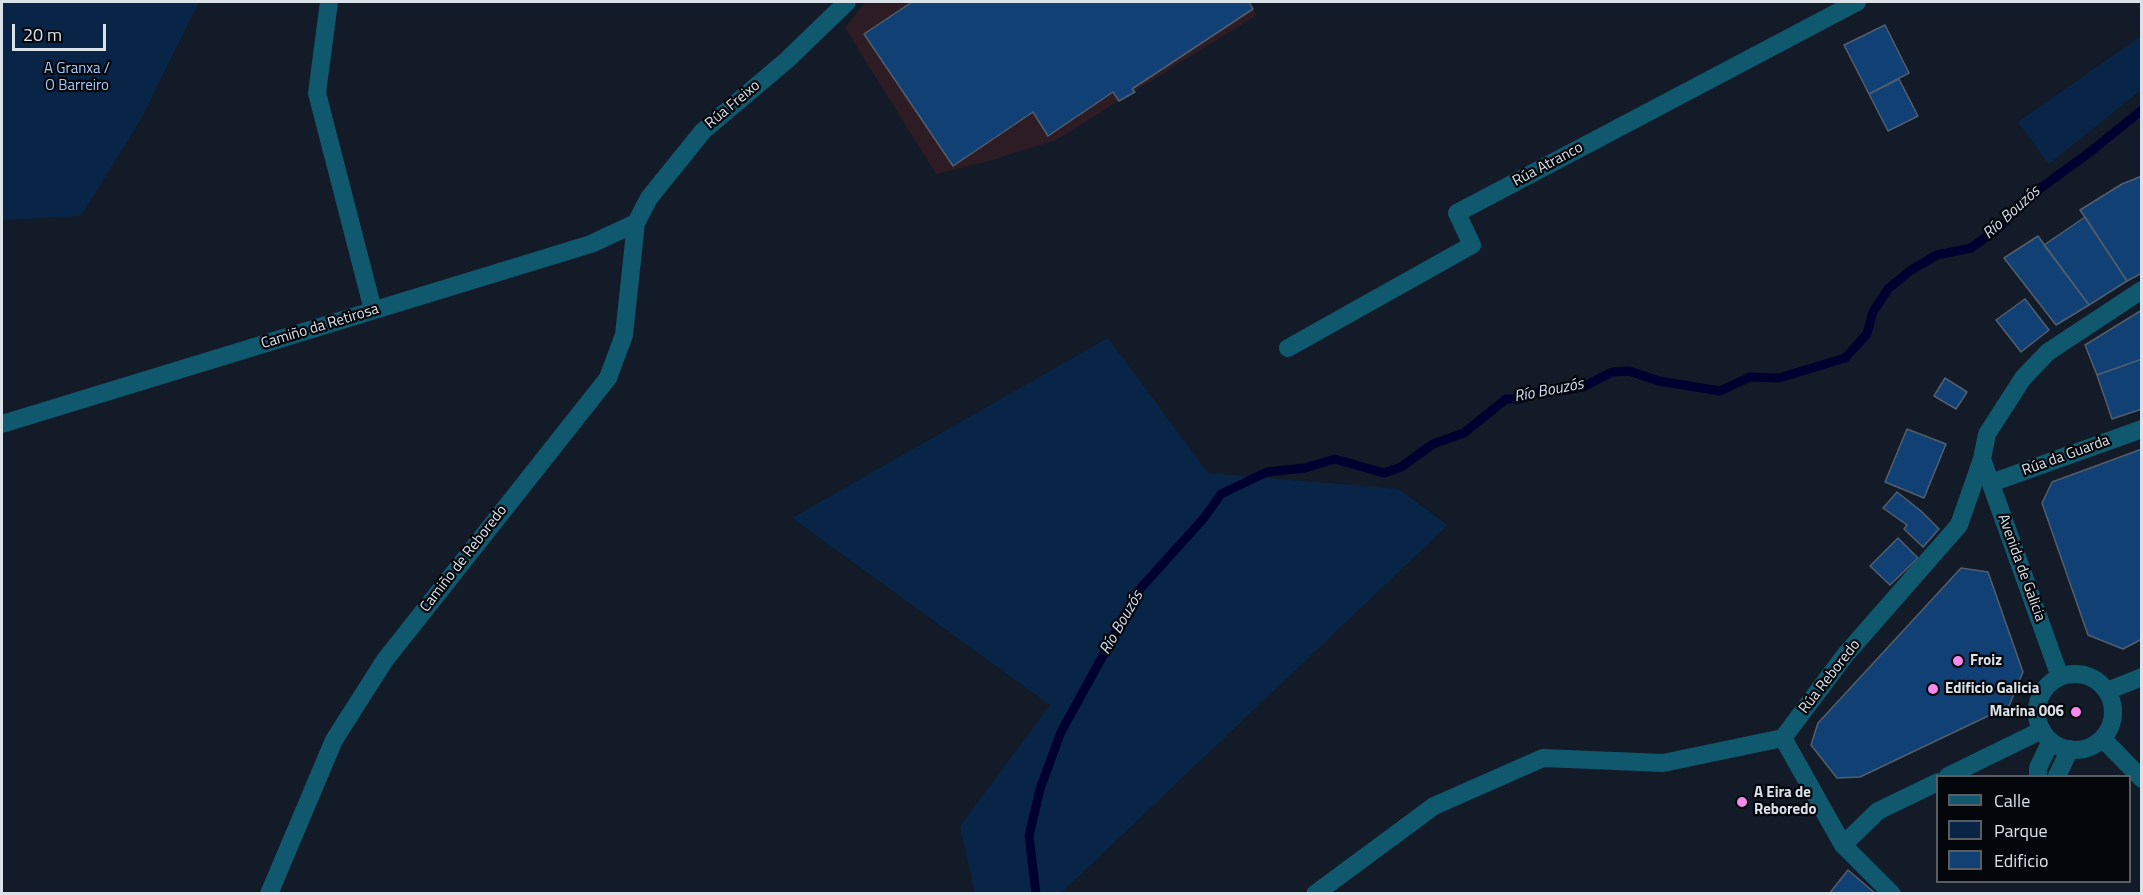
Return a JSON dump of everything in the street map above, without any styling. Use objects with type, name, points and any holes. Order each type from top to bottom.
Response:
[{"type":"street","points":[[330,2],[317,93],[373,310]]},
{"type":"street","name":"Rúa Freixo","points":[[636,223],[649,198],[703,131],[787,60],[847,2]]},
{"type":"street","name":"Rúa Atranco","points":[[1288,348],[1472,245],[1457,213],[1857,2]]},
{"type":"street","name":"Camiño da Retirosa","points":[[2,424],[591,244],[636,223]]},
{"type":"street","name":"Camiño de Reboredo","points":[[269,894],[334,740],[385,660],[608,378],[624,335],[636,223]]},
{"type":"street","name":"Rúa Reboredo","points":[[1783,738],[1846,654],[1959,525],[1982,459],[1987,434],[2023,378],[2048,352],[2142,290]]},
{"type":"street","name":"Rúa da Guarda","points":[[1991,483],[2142,429]]},
{"type":"street","name":"Avenida de Galicia","points":[[1982,459],[2060,677]]},
{"type":"street","points":[[2081,674],[2094,678],[2107,691],[2114,711],[2111,728],[2103,739],[2090,747],[2077,750],[2061,747],[2046,736],[2038,716],[2039,700],[2044,690],[2060,677],[2081,674]]},
{"type":"street","points":[[2107,691],[2142,676]]},
{"type":"street","points":[[1953,775],[2046,736]]},
{"type":"street","points":[[2038,775],[2046,736]]},
{"type":"street","points":[[1315,894],[1434,806],[1543,758],[1663,763],[1783,738],[1812,786],[1843,845],[1892,894]]},
{"type":"street","points":[[2103,739],[2142,779]]},
{"type":"street","points":[[2057,775],[2070,749]]},
{"type":"street","points":[[1843,845],[1878,811],[1936,783]]},
{"type":"shaded area","points":[[865,2],[1249,2],[1257,15],[1056,140],[989,161],[936,174],[845,28]]},
{"type":"green space","name":"A Granxa / O Barreiro","points":[[2,2],[199,2],[141,119],[81,216],[2,220]]},
{"type":"green space","points":[[2141,36],[2141,90],[2049,164],[2018,122]]},
{"type":"green space","points":[[1108,338],[1208,473],[1398,489],[1448,525],[1061,893],[975,893],[960,826],[1050,705],[792,518]]},
{"type":"building","points":[[912,2],[1249,2],[1253,9],[1132,89],[1135,92],[1119,101],[1113,92],[1048,136],[1033,112],[953,166],[864,34]]},
{"type":"building","points":[[1885,25],[1909,73],[1869,94],[1844,45]]},
{"type":"building","points":[[1899,79],[1918,116],[1888,131],[1869,94]]},
{"type":"building","points":[[2142,176],[2142,273],[2127,281],[2080,210],[2122,184]]},
{"type":"building","points":[[2085,217],[2127,281],[2089,305],[2044,245]]},
{"type":"building","points":[[2038,236],[2089,305],[2056,325],[2004,258]]},
{"type":"building","points":[[2025,299],[2049,330],[2021,352],[1996,320]]},
{"type":"building","points":[[2142,310],[2142,359],[2097,375],[2085,345]]},
{"type":"building","points":[[2142,359],[2142,409],[2112,419],[2097,375]]},
{"type":"building","points":[[1945,378],[1967,392],[1956,409],[1934,396]]},
{"type":"building","points":[[1907,429],[1946,444],[1924,498],[1885,482]]},
{"type":"building","points":[[2142,449],[2142,639],[2123,649],[2088,635],[2042,503],[2052,482]]},
{"type":"building","points":[[1897,492],[1939,529],[1923,547],[1904,529],[1907,525],[1883,508]]},
{"type":"building","points":[[1898,538],[1918,558],[1890,585],[1870,566]]},
{"type":"building","name":"Edificio Galicia","points":[[1961,568],[1988,572],[2023,672],[2009,706],[1860,777],[1837,778],[1811,745],[1818,723]]},
{"type":"building","points":[[1848,870],[1876,894],[1829,894]]},
{"type":"waterway","name":"Río Bouzós","points":[[1036,894],[1029,836],[1040,789],[1061,732],[1139,590],[1204,518],[1221,494],[1267,472],[1305,468],[1335,459],[1384,473],[1401,467],[1433,444],[1464,433],[1506,399],[1520,399],[1545,390],[1559,391],[1583,387],[1612,372],[1629,371],[1659,381],[1720,391],[1750,377],[1779,378],[1845,358],[1867,334],[1873,312],[1888,289],[1911,270],[1937,255],[1971,248],[2000,227],[2023,201],[2142,110]]},
{"type":"place","name":"Froiz","points":[[1958,661]]},
{"type":"place","name":"Edificio Galicia","points":[[1933,689]]},
{"type":"place","name":"Marina 006","points":[[2076,712]]},
{"type":"place","name":"A Eira de Reboredo","points":[[1742,802]]}]
